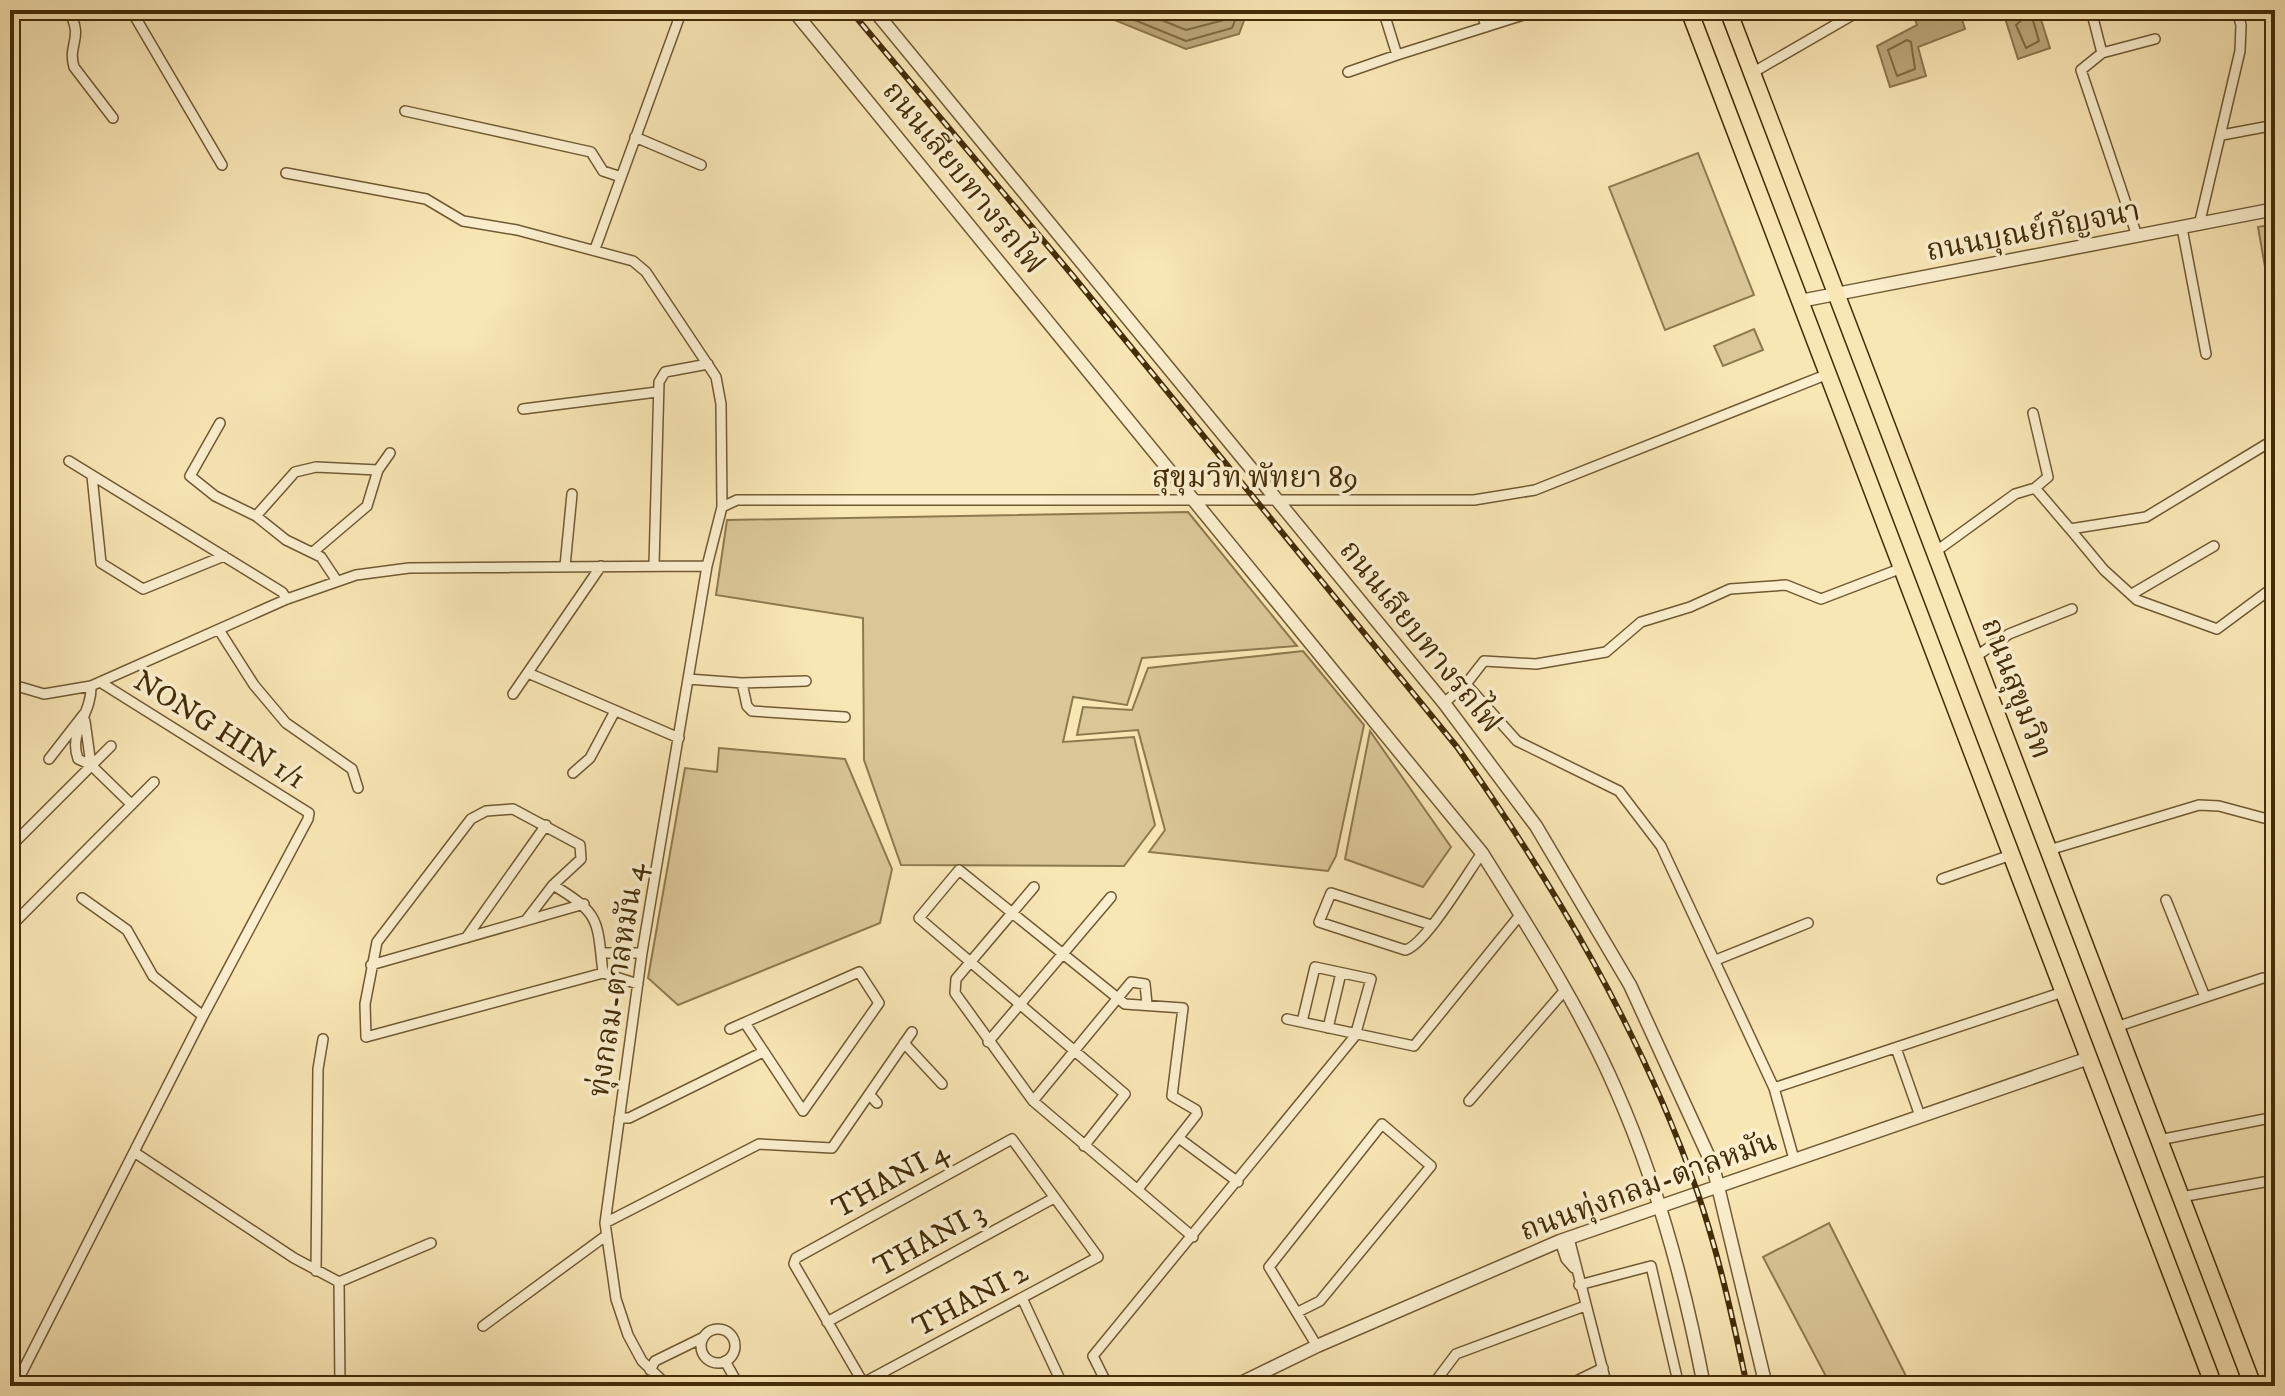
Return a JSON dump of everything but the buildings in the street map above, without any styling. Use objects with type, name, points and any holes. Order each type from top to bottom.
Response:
[{"type":"highway","points":[[1689,10],[2214,1386]]},
{"type":"highway","name":"ถนนสุขุมวิท","points":[[1728,10],[2253,1386]]},
{"type":"street","points":[[68,10],[78,35],[71,58],[74,67],[113,118]]},
{"type":"street","points":[[131,10],[222,165]]},
{"type":"street","points":[[595,249],[682,10]]},
{"type":"street","name":"ถนนเลียบทางรถไฟ","points":[[793,10],[1482,853],[1565,990],[1616,1090],[1658,1205],[1704,1386]]},
{"type":"street","name":"ถนนเลียบทางรถไฟ","points":[[874,10],[1444,703],[1536,826],[1585,904],[1630,985],[1718,1185],[1766,1386]]},
{"type":"street","points":[[1383,10],[1397,55]]},
{"type":"street","points":[[1481,10],[1486,27]]},
{"type":"street","points":[[1348,72],[1539,10]]},
{"type":"street","points":[[1752,73],[1861,10]]},
{"type":"street","points":[[2091,10],[2102,53]]},
{"type":"street","points":[[2199,225],[2240,51],[2241,25],[2237,10]]},
{"type":"street","points":[[2137,236],[2081,70],[2102,53],[2155,39]]},
{"type":"street","points":[[405,111],[591,152],[603,171],[621,177]]},
{"type":"street","points":[[2222,135],[2275,125]]},
{"type":"street","points":[[635,137],[701,165]]},
{"type":"street","points":[[10,684],[44,694],[96,684],[287,599],[337,581],[409,568],[707,566],[722,507],[721,404],[716,377],[646,272],[633,261],[595,249],[463,221],[426,199],[286,173]]},
{"type":"street","name":"ถนนบุณย์กัญจนา","points":[[1800,301],[2275,209]]},
{"type":"street","points":[[2182,228],[2206,354]]},
{"type":"street","points":[[654,565],[658,387],[665,372],[708,364]]},
{"type":"street","name":"สุขุมวิท พัทยา 89","points":[[722,507],[737,500],[1474,500],[1535,490],[1828,374]]},
{"type":"street","points":[[523,409],[658,387]]},
{"type":"street","points":[[1935,552],[2015,494],[2035,488],[2048,477],[2033,413]]},
{"type":"street","points":[[220,423],[189,474],[215,496],[256,516],[286,540],[321,557],[337,581]]},
{"type":"street","points":[[2070,529],[2146,517],[2272,442],[2275,472]]},
{"type":"street","points":[[313,552],[367,506],[378,470],[390,453]]},
{"type":"street","points":[[69,461],[282,592],[287,599]]},
{"type":"street","points":[[256,516],[295,472],[316,467],[378,470]]},
{"type":"street","points":[[92,476],[101,563],[143,589],[224,556]]},
{"type":"street","points":[[2035,488],[2104,570],[2137,600],[2217,629],[2275,586]]},
{"type":"street","points":[[565,566],[572,494]]},
{"type":"street","points":[[2132,594],[2214,546]]},
{"type":"street","points":[[513,694],[601,566]]},
{"type":"street","name":"ทุ่งกลม-ตาลหมัน 4","points":[[668,1386],[650,1370],[635,1349],[624,1323],[604,1237],[642,953],[707,566]]},
{"type":"street","points":[[1444,703],[1466,684],[1484,661],[1536,664],[1606,652],[1641,622],[1690,607],[1730,589],[1786,585],[1821,599],[1902,568]]},
{"type":"street","points":[[1975,657],[2009,634],[2072,609]]},
{"type":"street","points":[[219,630],[254,685],[281,717],[300,735],[352,769],[358,788]]},
{"type":"street","points":[[528,673],[679,738]]},
{"type":"street","points":[[688,679],[742,683],[806,681]]},
{"type":"street","points":[[742,683],[747,706],[752,711],[845,717]]},
{"type":"street","points":[[49,759],[86,713],[96,684]]},
{"type":"street","name":"NONG HIN 1/1","points":[[96,684],[309,813],[203,1016]]},
{"type":"street","points":[[1466,684],[1517,741],[1619,791],[1661,846],[1774,1088],[1794,1159]]},
{"type":"street","points":[[573,773],[590,758],[615,711]]},
{"type":"street","points":[[86,713],[91,765],[131,804]]},
{"type":"street","points":[[10,847],[111,746]]},
{"type":"street","points":[[10,927],[154,782]]},
{"type":"street","points":[[2049,850],[2199,805],[2219,806],[2275,821]]},
{"type":"street","points":[[527,919],[553,885],[581,859],[580,845],[513,809],[486,811],[471,819],[377,942],[365,1004],[366,1037],[603,973],[638,984]]},
{"type":"street","points":[[466,938],[546,825]]},
{"type":"street","points":[[1431,925],[1331,893],[1319,922],[1405,950],[1412,949],[1431,925],[1482,853]]},
{"type":"street","points":[[1942,879],[2011,855]]},
{"type":"street","points":[[1084,1146],[1125,1094],[919,918],[959,870],[1120,996],[1125,1004],[1183,1008],[1172,1096],[1196,1110],[1197,1114],[1138,1189]]},
{"type":"street","points":[[553,885],[584,904],[594,915],[603,973]]},
{"type":"street","points":[[1034,887],[969,962],[953,989],[1033,1101],[1193,1237]]},
{"type":"street","points":[[988,1042],[1023,1005],[1111,897]]},
{"type":"street","points":[[15,1386],[203,1016],[153,976],[127,930],[82,898]]},
{"type":"street","points":[[2166,900],[2205,997]]},
{"type":"street","points":[[371,965],[584,904]]},
{"type":"street","points":[[1287,1019],[1355,1036],[1414,1046],[1520,915]]},
{"type":"street","points":[[1716,960],[1808,923]]},
{"type":"street","points":[[601,953],[642,953]]},
{"type":"street","points":[[1108,1386],[1093,1356],[1355,1036],[1371,979],[1315,967],[1302,1022]]},
{"type":"street","points":[[730,1029],[859,972],[879,1003],[803,1111],[745,1023]]},
{"type":"street","points":[[1328,1028],[1341,973]]},
{"type":"street","points":[[2116,1027],[2263,978]]},
{"type":"street","points":[[1033,1101],[1131,982],[1145,984],[1147,1004]]},
{"type":"street","points":[[1469,1101],[1565,990]]},
{"type":"street","points":[[1774,1088],[2063,992]]},
{"type":"street","points":[[605,1223],[759,1144],[832,1148],[912,1032]]},
{"type":"street","points":[[316,1271],[318,1069],[323,1039]]},
{"type":"street","points":[[904,1043],[942,1084]]},
{"type":"street","points":[[1896,1048],[1920,1116]]},
{"type":"street","points":[[619,1118],[629,1118],[763,1052]]},
{"type":"street","name":"ถนนทุ่งกลม-ตาลหมัน","points":[[1235,1386],[1317,1346],[1565,1240],[1658,1205],[2089,1058]]},
{"type":"street","points":[[869,1094],[877,1103]]},
{"type":"street","points":[[2159,1140],[2275,1117]]},
{"type":"street","points":[[1298,1312],[1320,1301],[1431,1166],[1382,1124],[1269,1267],[1317,1346]]},
{"type":"street","name":"THANI 4","points":[[827,1322],[794,1264],[796,1258],[1012,1139],[1054,1198]]},
{"type":"street","points":[[1180,1139],[1238,1182]]},
{"type":"street","points":[[134,1152],[316,1271],[339,1282],[431,1243]]},
{"type":"street","points":[[2181,1197],[2275,1180]]},
{"type":"street","name":"THANI 2","points":[[864,1385],[1098,1257],[1054,1198]]},
{"type":"street","name":"THANI 3","points":[[827,1322],[1054,1198]]},
{"type":"street","points":[[483,1326],[604,1237]]},
{"type":"street","points":[[1565,1240],[1566,1259],[1574,1268],[1607,1386]]},
{"type":"street","points":[[1579,1285],[1651,1266],[1679,1386]]},
{"type":"street","points":[[339,1282],[340,1386]]},
{"type":"street","points":[[1022,1298],[1063,1386]]},
{"type":"street","points":[[1432,1386],[1456,1354],[1585,1306]]},
{"type":"street","points":[[827,1322],[864,1385]]},
{"type":"street","points":[[650,1370],[655,1361],[718,1329],[730,1333],[734,1351],[725,1361]]},
{"type":"street","points":[[702,1338],[706,1358],[725,1361]]},
{"type":"street","points":[[725,1361],[739,1386]]},
{"type":"street","points":[[1566,1386],[1603,1368]]},
{"type":"shaded area","points":[[1698,153],[1754,295],[1665,330],[1609,187]]},
{"type":"shaded area","points":[[2275,224],[2275,324],[2258,227]]},
{"type":"shaded area","points":[[1754,329],[1763,350],[1723,366],[1714,346]]},
{"type":"shaded area","points":[[1188,512],[1297,646],[1142,658],[1127,705],[1073,697],[1063,742],[1134,737],[1155,825],[1124,866],[901,865],[864,760],[863,618],[716,595],[727,520]]},
{"type":"shaded area","points":[[1303,651],[1364,725],[1336,856],[1328,871],[1149,852],[1165,830],[1138,730],[1077,735],[1083,707],[1132,710],[1148,668]]},
{"type":"shaded area","points":[[1370,731],[1451,847],[1423,887],[1345,859]]},
{"type":"shaded area","points":[[719,748],[845,759],[892,869],[880,923],[678,1005],[648,978],[685,768],[717,772]]},
{"type":"shaded area","points":[[1829,1223],[1911,1386],[1831,1386],[1763,1257]]},
{"type":"water","points":[[1099,10],[1248,10],[1239,34],[1186,49],[1102,15]]},
{"type":"water","points":[[1912,10],[1959,10],[1965,29],[1918,47],[1926,76],[1890,87],[1877,46],[1917,25]]},
{"type":"water","points":[[2038,10],[2050,48],[2018,59],[2005,18]]},
{"type":"railway","points":[[850,10],[1073,276],[1457,747],[1493,799],[1593,961],[1650,1074],[1675,1132],[1712,1239],[1747,1386]]}]
